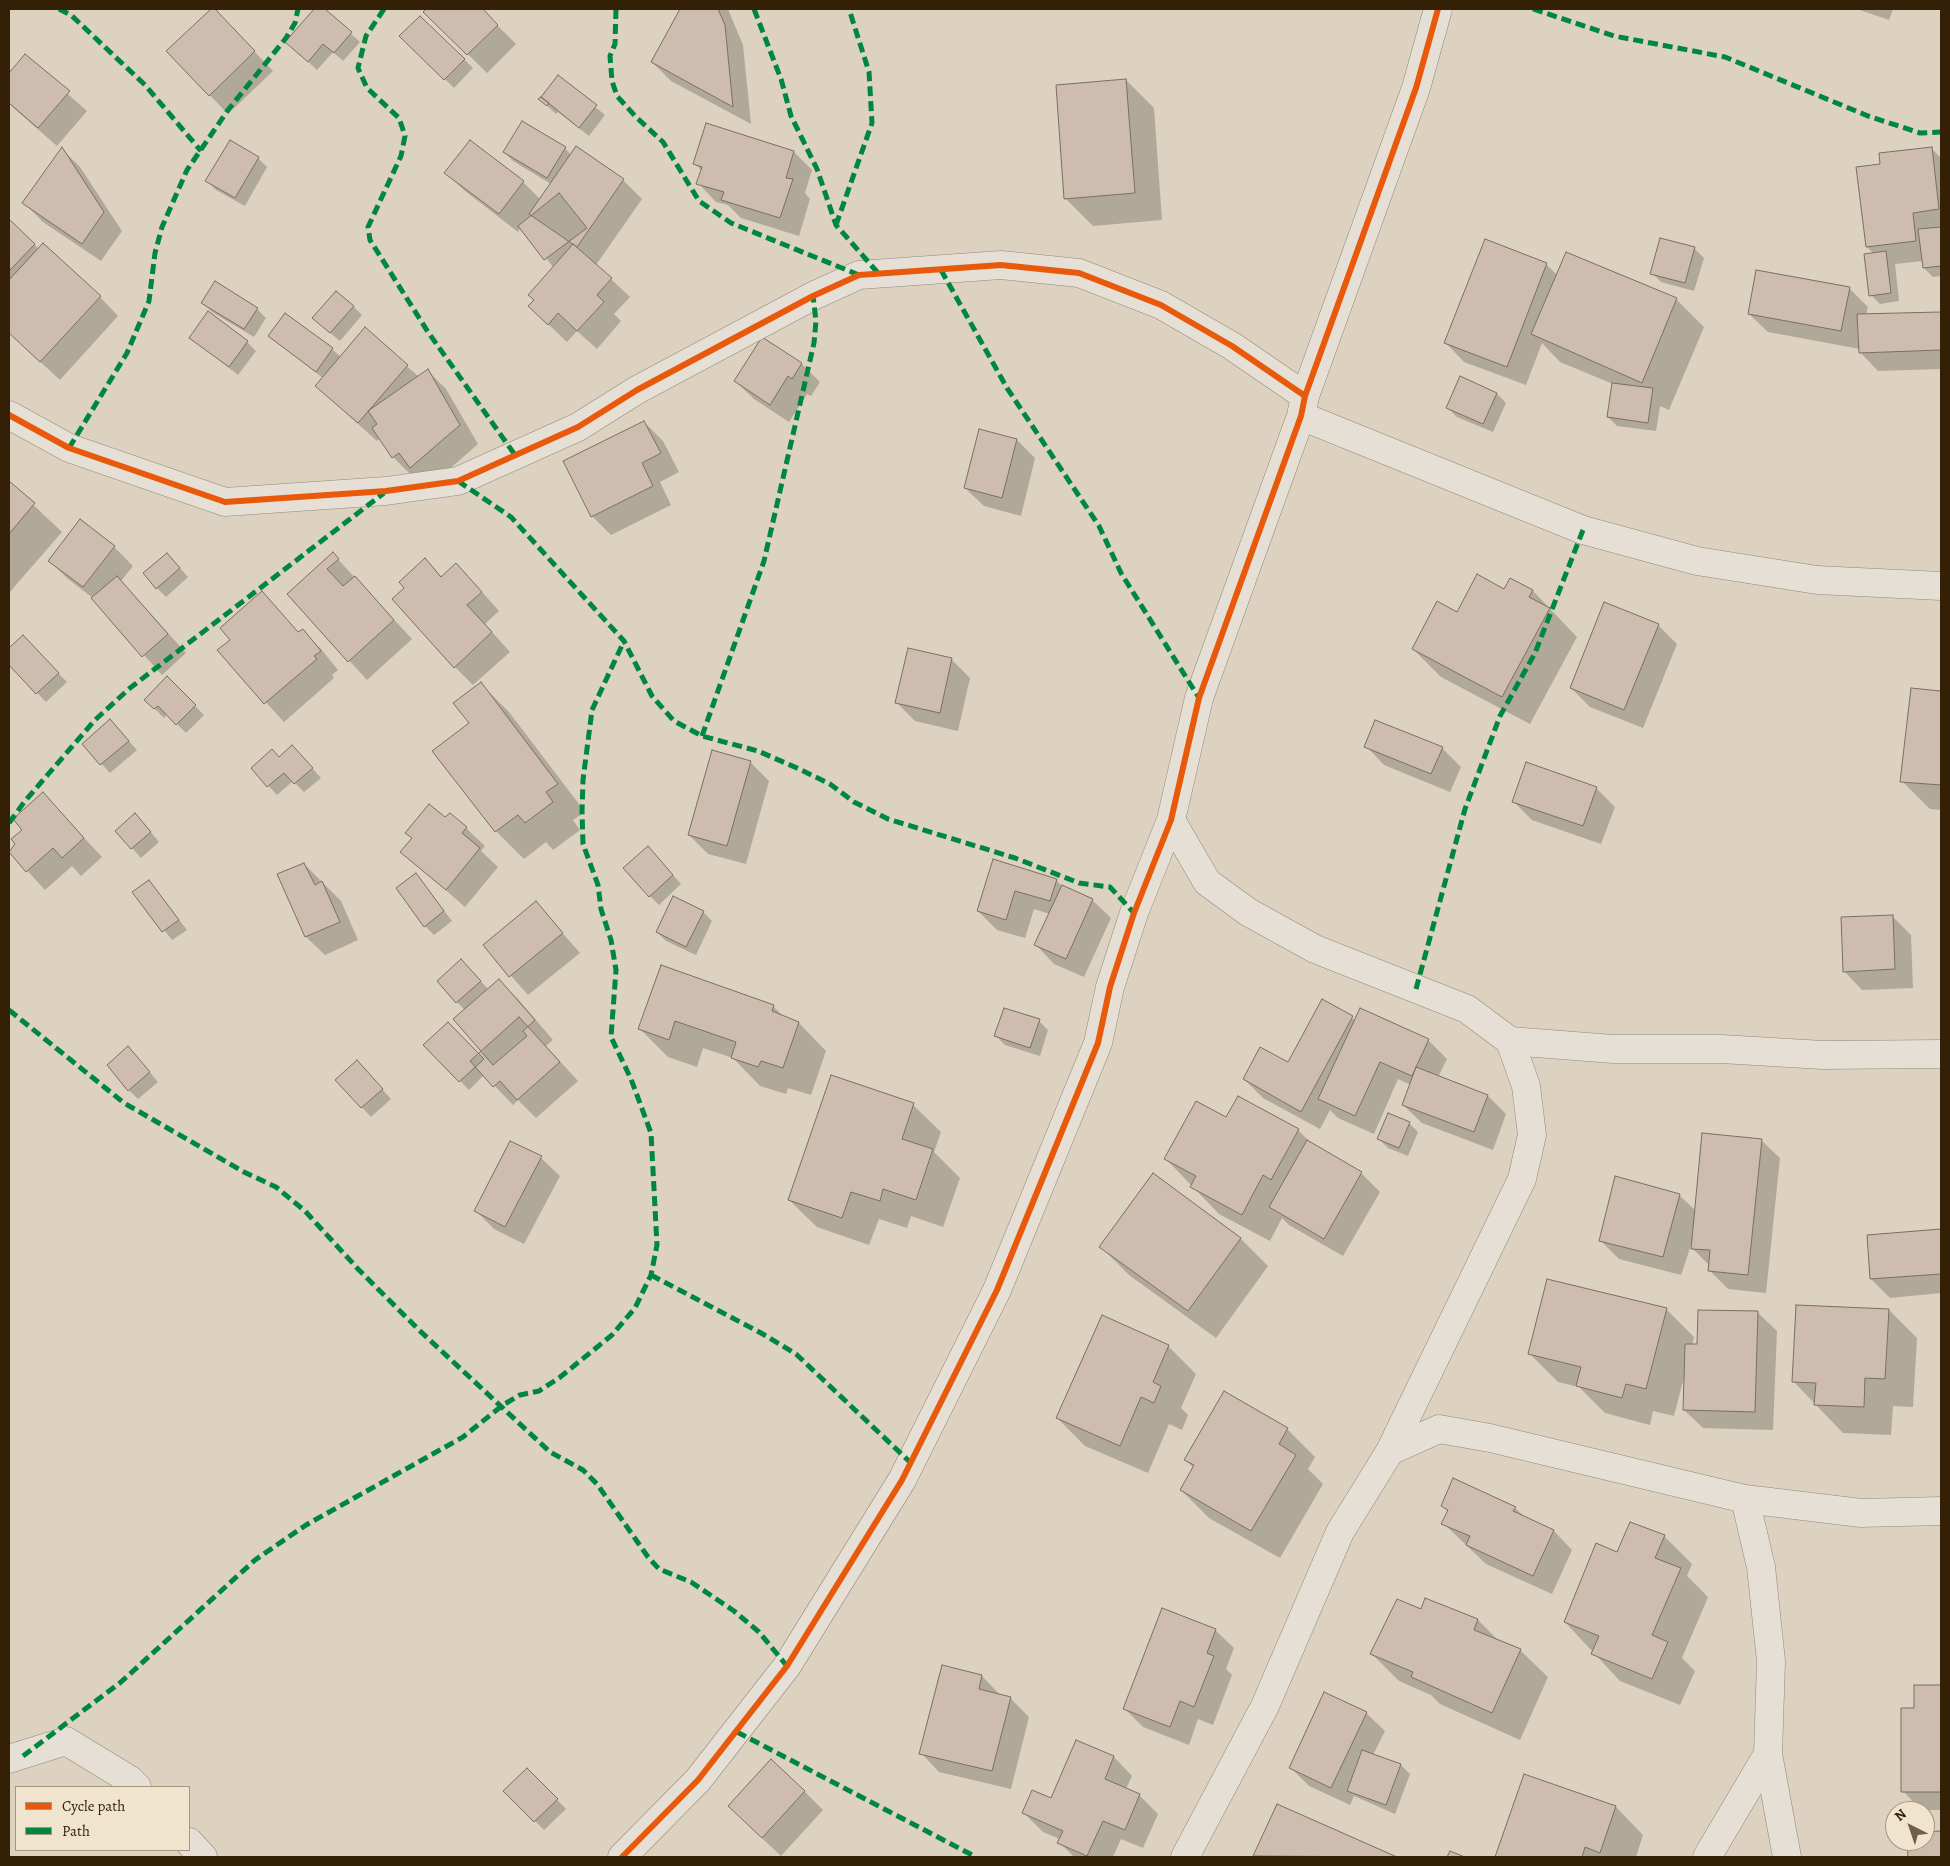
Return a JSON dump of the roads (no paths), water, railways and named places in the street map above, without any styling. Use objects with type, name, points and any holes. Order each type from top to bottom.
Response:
[{"type":"street","points":[[622,1857],[698,1780],[787,1666],[902,1480],[997,1290],[1098,1043],[1110,986],[1134,912],[1171,820],[1199,698],[1416,88],[1438,9]]},
{"type":"street","points":[[9,415],[69,448],[225,502],[386,491],[458,481],[578,428],[646,385],[813,296],[859,275],[1001,265],[1079,274],[1161,305],[1232,346],[1303,406],[1583,530],[1697,561],[1817,580],[1941,586]]},
{"type":"street","points":[[1171,820],[1207,882],[1248,912],[1315,949],[1467,1009],[1510,1041],[1613,1050],[1721,1049],[1823,1055],[1941,1054]]},
{"type":"street","points":[[1185,1857],[1265,1706],[1340,1532],[1390,1451],[1522,1179],[1532,1135],[1526,1086],[1510,1041]]},
{"type":"street","points":[[1390,1451],[1438,1430],[1490,1438],[1745,1499],[1861,1513],[1941,1511]]},
{"type":"street","points":[[1745,1499],[1761,1567],[1771,1661],[1768,1754],[1787,1857]]},
{"type":"street","points":[[9,1759],[66,1741],[130,1780],[136,1786]]},
{"type":"street","points":[[1707,1857],[1768,1754]]},
{"type":"street","points":[[190,1843],[203,1857]]}]
